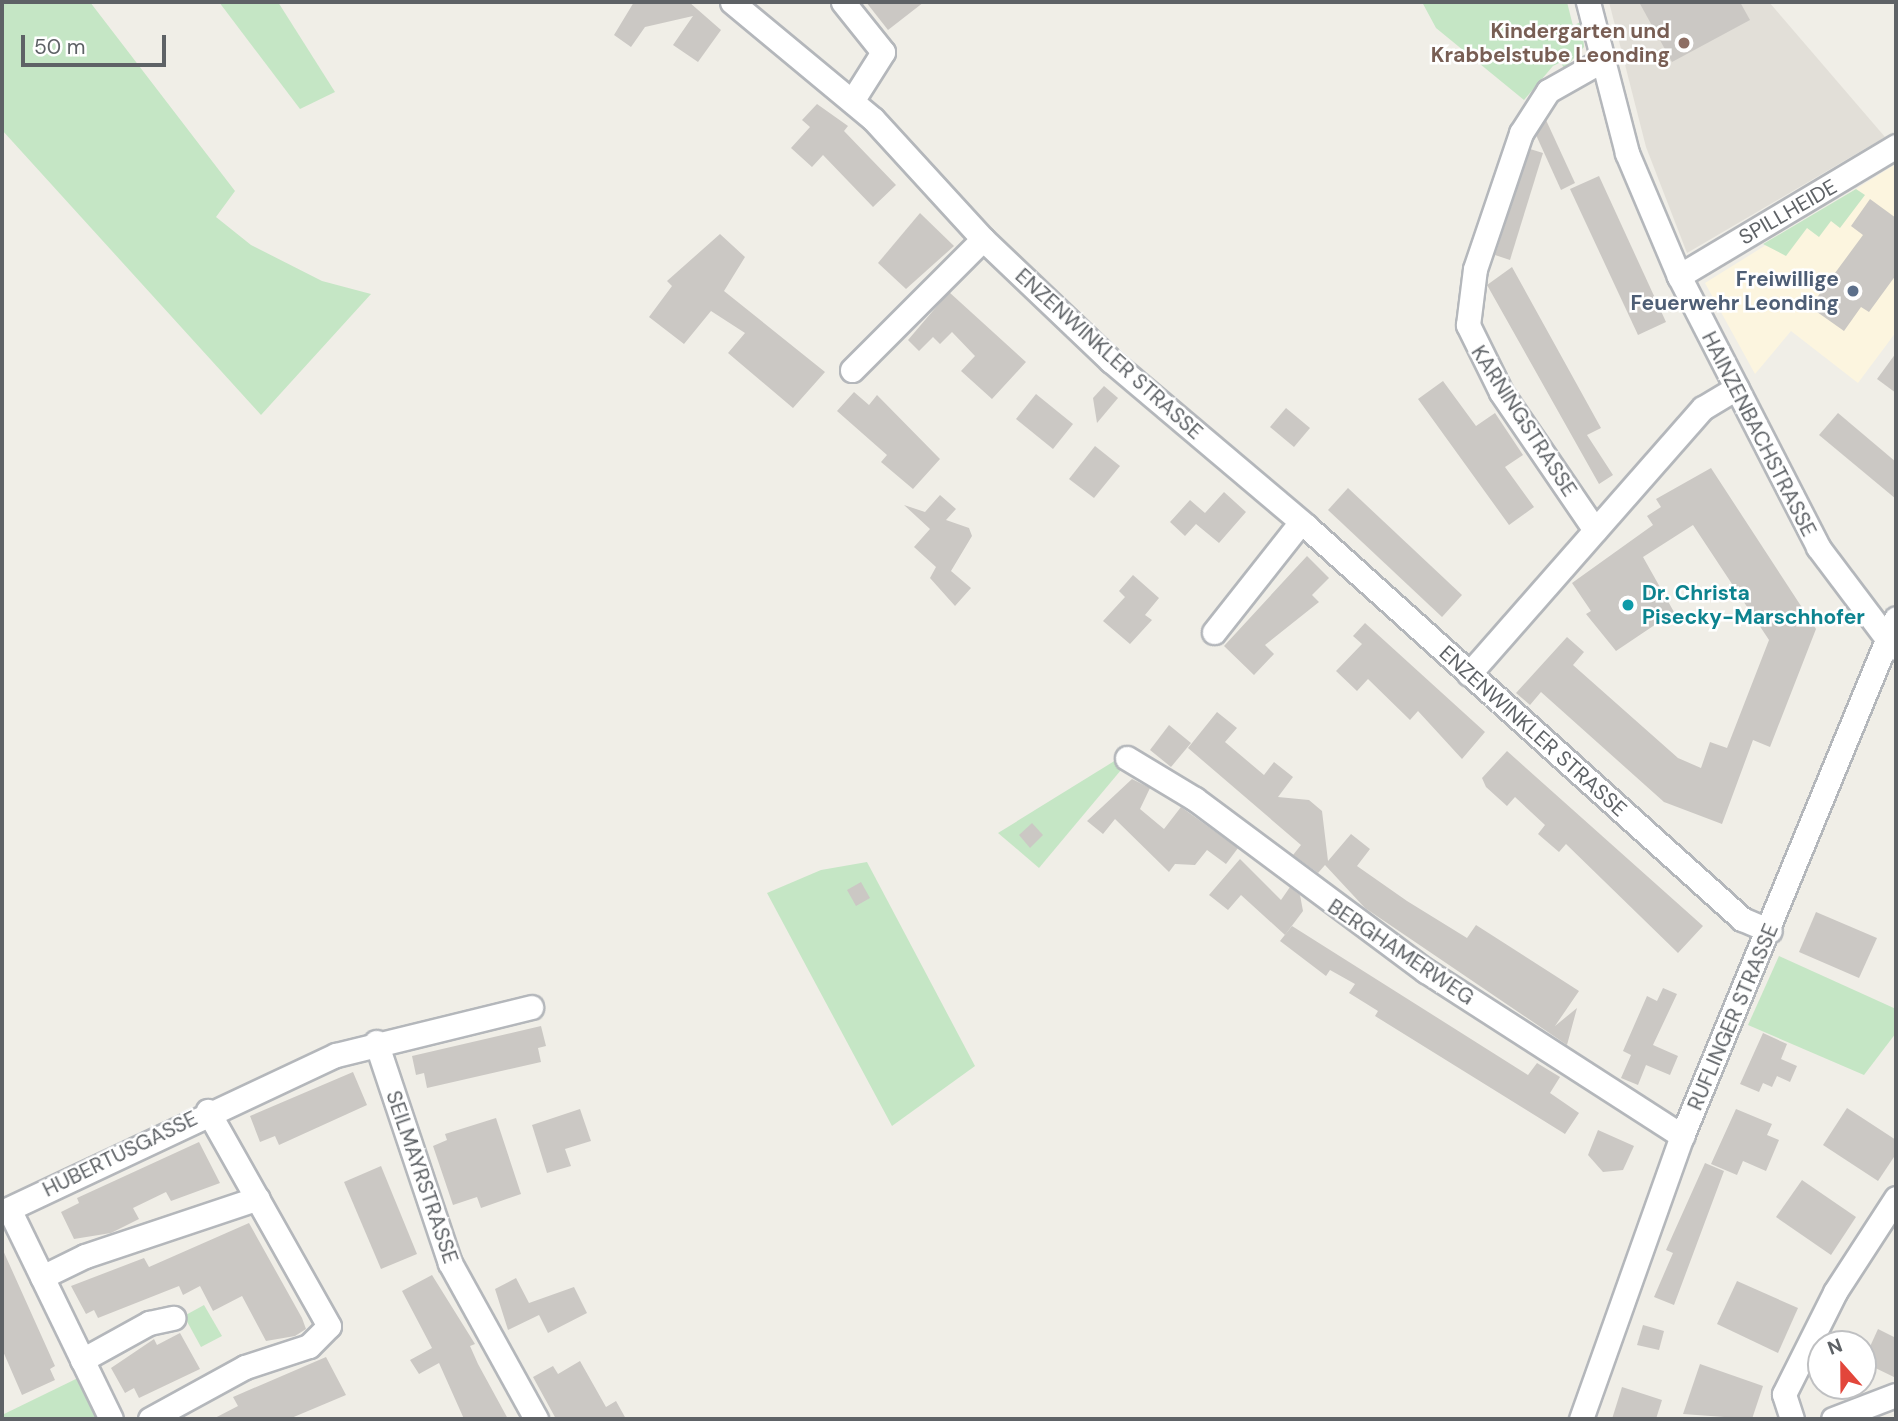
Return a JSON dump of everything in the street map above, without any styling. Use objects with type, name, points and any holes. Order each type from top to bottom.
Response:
[{"type":"street","name":"ENZENWINKLER STRASSE","points":[[732,2],[852,101],[983,239],[1102,353],[1301,522],[1742,919],[1770,931]]},
{"type":"street","points":[[843,2],[883,52],[852,101]]},
{"type":"street","name":"HAINZENBACHSTRASSE","points":[[1588,2],[1601,61],[1637,183],[1679,276],[1818,547],[1893,636]]},
{"type":"street","name":"KARNINGSTRASSE","points":[[1595,530],[1502,391],[1468,326],[1475,270],[1521,133],[1548,91],[1601,61]]},
{"type":"street","name":"SPILLHEIDE","points":[[1679,276],[1896,146]]},
{"type":"street","points":[[852,370],[983,239]]},
{"type":"street","points":[[1469,674],[1703,408],[1736,388]]},
{"type":"street","points":[[1214,632],[1301,522]]},
{"type":"street","name":"RUFLINGER STRASSE","points":[[1581,1419],[1682,1136],[1893,636]]},
{"type":"street","name":"BERGHAMERWEG","points":[[1127,758],[1195,799],[1426,971],[1682,1136]]},
{"type":"street","points":[[208,1111],[376,1042],[531,1007]]},
{"type":"street","name":"SEILMAYRSTRASSE","points":[[376,1042],[450,1263],[536,1419]]},
{"type":"street","name":"HUBERTUSGASSE","points":[[111,1419],[42,1277],[6,1211],[208,1111],[327,1317],[327,1335],[292,1355],[245,1367],[150,1419]]},
{"type":"street","points":[[42,1277],[85,1256],[258,1198]]},
{"type":"street","points":[[1793,1419],[1784,1394],[1835,1292],[1896,1198]]},
{"type":"street","points":[[82,1360],[173,1318]]},
{"type":"street","points":[[1833,1419],[1896,1395]]},
{"type":"shaded area","points":[[1609,2],[1769,2],[1885,137],[1687,253],[1646,147]]},
{"type":"shaded area","points":[[1896,164],[1896,332],[1858,383],[1791,331],[1755,374],[1705,283]]},
{"type":"green space","points":[[2,2],[90,2],[235,191],[216,217],[251,245],[322,281],[371,294],[261,415],[2,130]]},
{"type":"green space","points":[[219,2],[278,2],[335,92],[300,109]]},
{"type":"green space","points":[[1422,2],[1567,2],[1573,26],[1582,21],[1584,47],[1564,69],[1561,62],[1553,66],[1524,100],[1436,28]]},
{"type":"green space","points":[[1856,189],[1865,195],[1840,228],[1831,221],[1819,237],[1807,228],[1786,256],[1763,244]]},
{"type":"green space","points":[[1116,760],[1126,764],[1039,868],[998,833]]},
{"type":"green space","points":[[867,862],[975,1066],[892,1126],[767,893],[821,870]]},
{"type":"green space","points":[[1779,956],[1896,1009],[1896,1033],[1864,1075],[1748,1025]]},
{"type":"green space","points":[[204,1305],[222,1336],[201,1347],[184,1316]]},
{"type":"green space","points":[[80,1377],[100,1419],[2,1419],[2,1415]]},
{"type":"building","points":[[634,2],[689,2],[721,30],[698,62],[673,45],[693,16],[645,27],[631,47],[614,35]]},
{"type":"building","points":[[866,2],[924,2],[888,30]]},
{"type":"building","name":"Kindergarten und Krabbelstube Leonding","points":[[1639,2],[1740,2],[1750,20],[1672,62]]},
{"type":"building","points":[[817,104],[848,126],[844,131],[896,185],[873,207],[823,155],[812,167],[791,148],[810,127],[802,120]]},
{"type":"building","points":[[1546,120],[1575,183],[1561,190],[1536,135]]},
{"type":"building","points":[[1530,149],[1543,153],[1510,260],[1495,255]]},
{"type":"building","points":[[1599,176],[1666,322],[1638,335],[1570,189]]},
{"type":"building","name":"Freiwillige Feuerwehr Leonding","points":[[1870,199],[1896,218],[1896,275],[1869,312],[1861,307],[1844,331],[1810,307],[1863,235],[1851,226]]},
{"type":"building","points":[[920,213],[954,246],[906,289],[878,263]]},
{"type":"building","points":[[720,234],[745,257],[724,291],[825,372],[793,408],[728,353],[745,333],[711,311],[684,344],[649,317],[672,286],[667,281]]},
{"type":"building","points":[[1512,267],[1601,428],[1587,435],[1613,475],[1599,484],[1487,285]]},
{"type":"building","points":[[949,292],[1026,362],[992,399],[961,371],[975,356],[952,332],[940,344],[933,337],[919,351],[908,340]]},
{"type":"building","points":[[1896,353],[1896,393],[1877,379]]},
{"type":"building","points":[[1443,381],[1476,426],[1495,413],[1523,455],[1505,467],[1534,507],[1509,525],[1418,399]]},
{"type":"building","points":[[1104,386],[1118,398],[1097,423],[1093,398]]},
{"type":"building","points":[[854,392],[869,405],[877,395],[940,459],[913,489],[881,462],[887,455],[837,411]]},
{"type":"building","points":[[1036,394],[1073,424],[1053,449],[1016,419]]},
{"type":"building","points":[[1286,408],[1310,428],[1294,447],[1270,427]]},
{"type":"building","points":[[1838,413],[1896,462],[1896,499],[1819,435]]},
{"type":"building","points":[[1095,446],[1120,466],[1094,498],[1069,479]]},
{"type":"building","points":[[1711,468],[1816,629],[1770,747],[1753,740],[1722,824],[1664,802],[1541,692],[1530,705],[1516,693],[1567,637],[1584,652],[1573,665],[1678,758],[1701,768],[1710,742],[1727,748],[1769,640],[1693,525],[1643,557],[1674,612],[1616,651],[1586,614],[1591,611],[1572,583],[1653,525],[1647,516],[1661,507],[1656,499]]},
{"type":"building","points":[[1348,488],[1462,595],[1442,617],[1328,510]]},
{"type":"building","points":[[1224,492],[1246,512],[1219,543],[1196,524],[1185,536],[1170,522],[1190,500],[1205,513]]},
{"type":"building","points":[[940,495],[956,509],[946,520],[969,528],[972,536],[951,571],[971,588],[955,606],[930,578],[936,567],[914,547],[930,529],[904,505],[925,512]]},
{"type":"building","points":[[1307,556],[1329,578],[1312,595],[1319,602],[1265,645],[1274,654],[1254,675],[1224,646]]},
{"type":"building","points":[[1133,575],[1159,598],[1145,615],[1152,620],[1130,644],[1103,621],[1125,597],[1119,591]]},
{"type":"building","points":[[1365,623],[1485,732],[1462,759],[1418,711],[1410,720],[1368,679],[1357,691],[1336,671],[1362,644],[1353,636]]},
{"type":"building","points":[[1217,712],[1237,728],[1225,742],[1264,775],[1274,762],[1293,777],[1278,797],[1309,800],[1322,811],[1328,861],[1351,834],[1370,849],[1357,866],[1407,901],[1467,938],[1476,925],[1579,991],[1555,1026],[1577,1008],[1567,1045],[1365,908],[1325,865],[1318,873],[1293,855],[1301,845],[1188,748]]},
{"type":"building","points":[[1169,725],[1191,743],[1171,767],[1150,750]]},
{"type":"building","points":[[1507,751],[1703,926],[1678,953],[1566,844],[1559,852],[1538,834],[1545,825],[1515,797],[1507,806],[1486,787],[1482,778]]},
{"type":"building","points":[[1132,779],[1150,788],[1140,809],[1164,829],[1181,807],[1238,848],[1226,864],[1207,850],[1195,865],[1175,864],[1169,872],[1115,819],[1103,834],[1087,821]]},
{"type":"building","points":[[1032,823],[1043,835],[1030,848],[1019,835]]},
{"type":"building","points":[[1240,859],[1281,900],[1290,887],[1300,895],[1303,911],[1285,935],[1241,895],[1228,910],[1209,895]]},
{"type":"building","points":[[861,882],[870,898],[856,906],[847,890]]},
{"type":"building","points":[[1816,912],[1877,938],[1859,978],[1799,952]]},
{"type":"building","points":[[1292,926],[1528,1075],[1537,1063],[1560,1077],[1550,1093],[1579,1113],[1565,1134],[1375,1016],[1378,1011],[1349,993],[1355,984],[1330,970],[1326,976],[1280,941]]},
{"type":"building","points":[[1663,988],[1677,994],[1653,1045],[1678,1056],[1670,1075],[1646,1065],[1638,1085],[1621,1078],[1631,1055],[1623,1051],[1647,996],[1657,1001]]},
{"type":"building","points":[[541,1026],[546,1046],[538,1048],[541,1062],[427,1088],[424,1073],[416,1075],[412,1056]]},
{"type":"building","points":[[1763,1033],[1787,1044],[1781,1059],[1797,1066],[1790,1082],[1777,1076],[1772,1087],[1763,1083],[1759,1092],[1740,1084]]},
{"type":"building","points":[[353,1072],[367,1105],[279,1145],[275,1136],[260,1142],[250,1116]]},
{"type":"building","points":[[1847,1108],[1896,1140],[1896,1154],[1878,1181],[1823,1145]]},
{"type":"building","points":[[580,1109],[591,1141],[565,1149],[571,1166],[547,1173],[532,1125]]},
{"type":"building","points":[[1736,1109],[1772,1124],[1767,1135],[1779,1140],[1766,1171],[1743,1161],[1737,1175],[1711,1164]]},
{"type":"building","points":[[496,1118],[521,1194],[481,1208],[477,1197],[453,1205],[433,1146],[447,1140],[445,1134]]},
{"type":"building","points":[[1598,1130],[1634,1146],[1623,1170],[1603,1172],[1588,1155]]},
{"type":"building","points":[[199,1142],[220,1183],[171,1201],[166,1192],[133,1208],[139,1219],[111,1233],[74,1239],[61,1212],[79,1203],[77,1198]]},
{"type":"building","points":[[1705,1163],[1724,1171],[1674,1305],[1654,1297],[1673,1253],[1666,1250]]},
{"type":"building","points":[[381,1166],[417,1254],[381,1269],[344,1182]]},
{"type":"building","points":[[1802,1180],[1856,1217],[1831,1255],[1776,1217]]},
{"type":"building","points":[[249,1223],[302,1318],[306,1329],[295,1336],[266,1341],[242,1296],[213,1311],[200,1286],[183,1295],[179,1286],[98,1318],[94,1310],[86,1314],[71,1286],[144,1258],[149,1267]]},
{"type":"building","points":[[2,1248],[55,1366],[50,1369],[55,1380],[22,1395],[2,1349]]},
{"type":"building","points":[[432,1275],[475,1344],[470,1346],[508,1419],[464,1419],[439,1363],[419,1374],[410,1360],[432,1348],[402,1291]]},
{"type":"building","points":[[516,1278],[529,1303],[574,1287],[587,1313],[548,1333],[539,1315],[508,1330],[495,1289]]},
{"type":"building","points":[[1737,1281],[1798,1308],[1778,1353],[1717,1324]]},
{"type":"building","points":[[1643,1325],[1664,1331],[1659,1350],[1637,1345]]},
{"type":"building","points":[[1878,1329],[1896,1338],[1896,1378],[1877,1369]]},
{"type":"building","points":[[180,1333],[200,1369],[139,1398],[134,1388],[125,1393],[111,1368],[154,1339],[157,1345]]},
{"type":"building","points":[[326,1357],[346,1395],[289,1419],[213,1419],[238,1406],[233,1397]]},
{"type":"building","points":[[580,1361],[606,1407],[616,1401],[626,1419],[556,1419],[533,1377],[553,1366],[558,1374]]},
{"type":"building","points":[[1700,1364],[1763,1386],[1752,1419],[1683,1414]]},
{"type":"building","points":[[1622,1387],[1662,1400],[1656,1419],[1612,1419]]},
{"type":"place","name":"Kindergarten und Krabbelstube Leonding","points":[[1684,43]]},
{"type":"place","name":"Freiwillige Feuerwehr Leonding","points":[[1853,291]]},
{"type":"place","name":"Dr. Christa Pisecky-Marschhofer","points":[[1628,605]]}]
